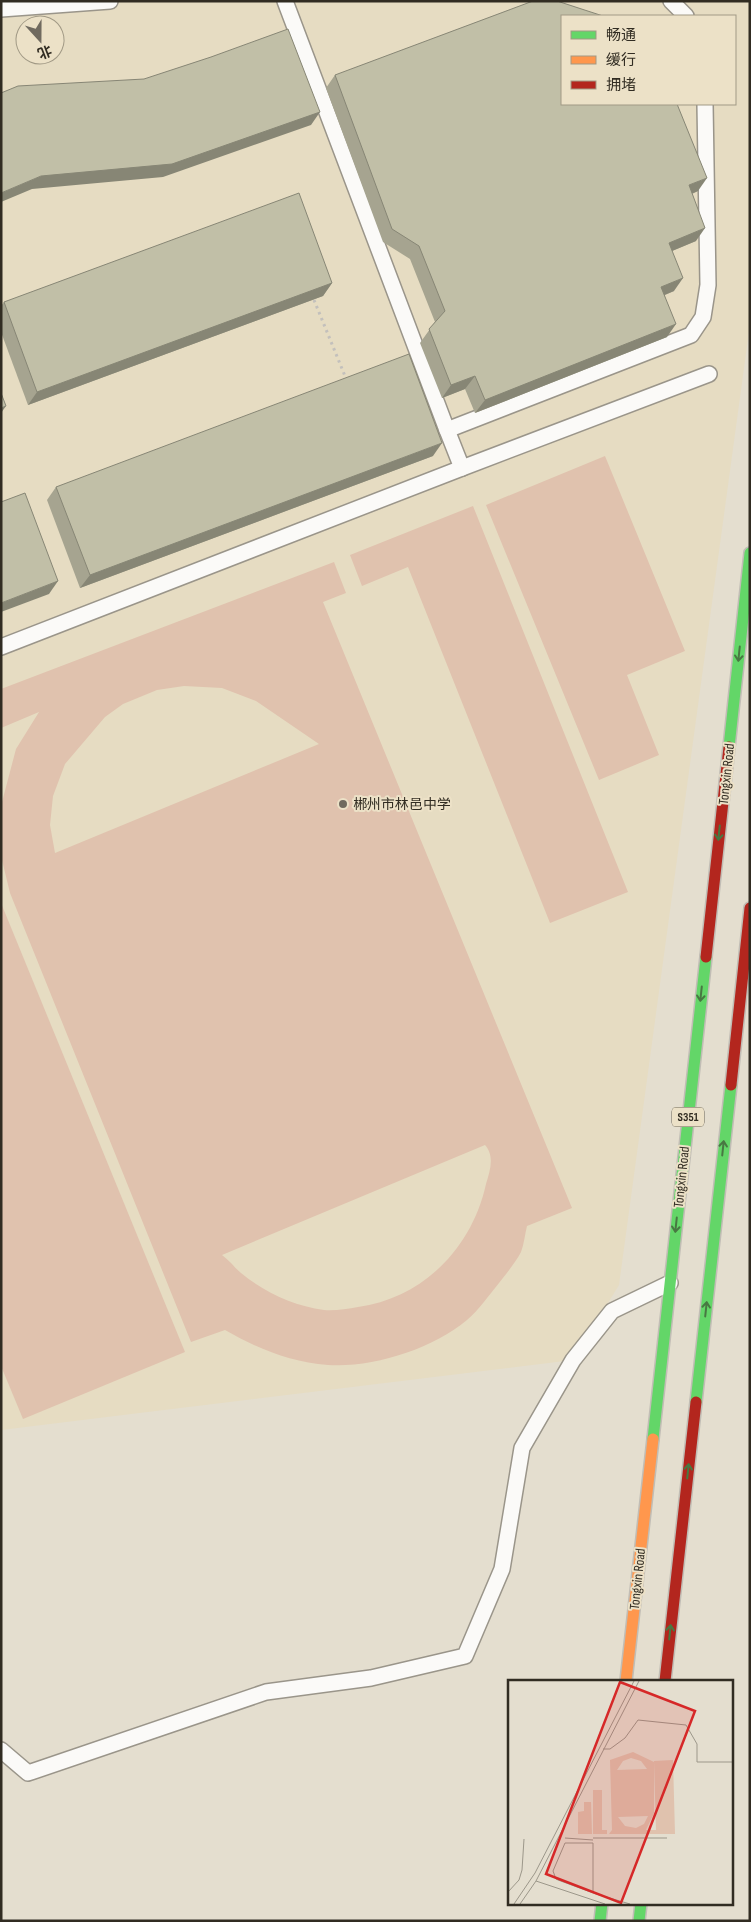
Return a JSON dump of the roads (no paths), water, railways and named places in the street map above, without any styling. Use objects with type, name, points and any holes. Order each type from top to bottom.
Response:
[{"type":"main road","name":"Tongxin Road","points":[[626,1680],[750,553]]},
{"type":"main road","points":[[665,1680],[750,908]]},
{"type":"main road","points":[[600,1921],[602,1904]]},
{"type":"main road","points":[[639,1921],[641,1904]]},
{"type":"lane","points":[[1,9],[110,1]]},
{"type":"lane","points":[[285,1],[462,468]]},
{"type":"lane","points":[[671,1],[685,15]]},
{"type":"lane","points":[[447,430],[691,335],[703,318],[708,285],[705,105]]},
{"type":"lane","points":[[1,647],[709,374]]},
{"type":"lane","points":[[1,1750],[28,1773],[266,1692],[371,1678],[466,1656],[502,1569],[522,1448],[573,1360],[612,1311],[670,1283]]},
{"type":"place","name":"郴州市林邑中学","points":[[343,804]]}]
